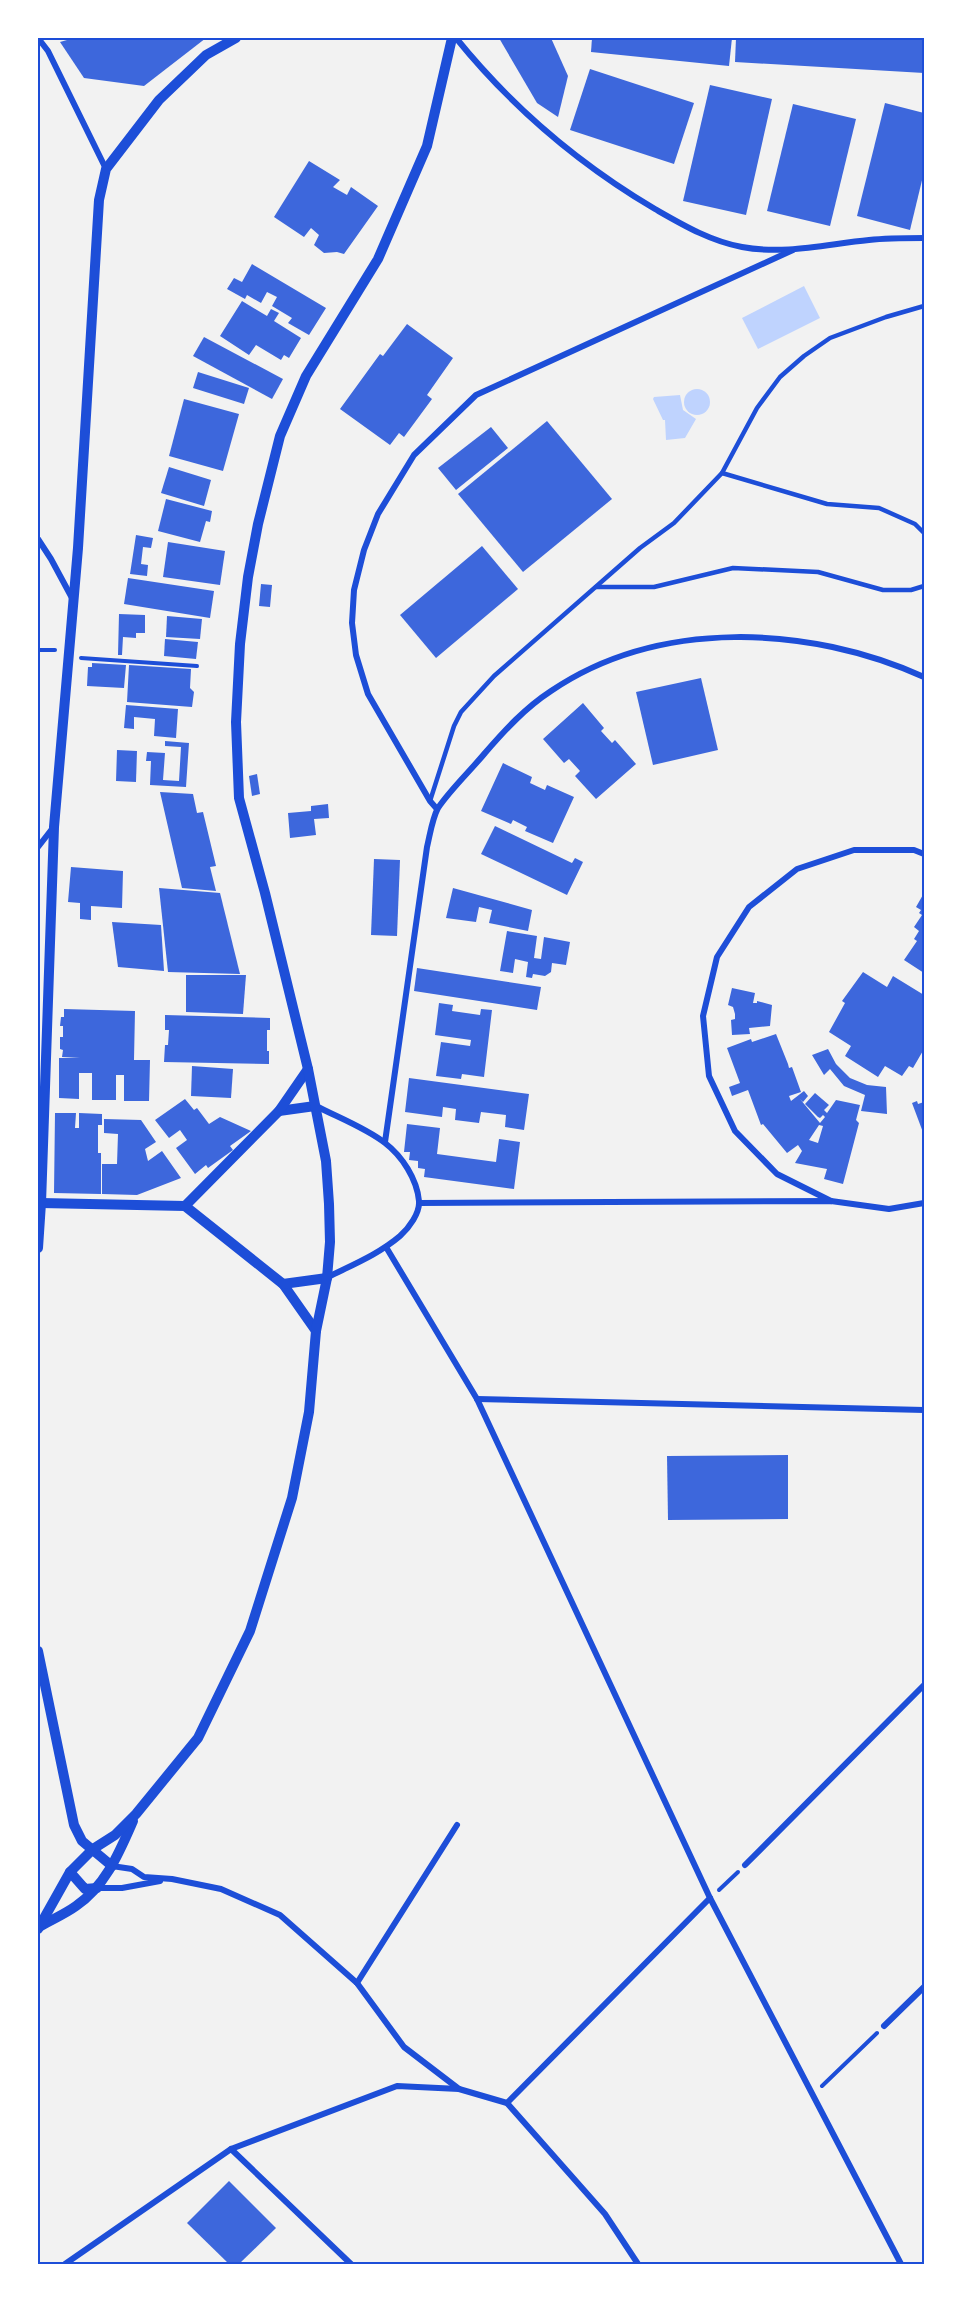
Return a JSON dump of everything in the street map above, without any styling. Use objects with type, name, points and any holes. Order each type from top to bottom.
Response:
[{"type":"street","points":[[38,38],[48,51],[106,169]]},
{"type":"street","points":[[38,1248],[54,827],[73,602],[99,200],[106,169],[159,100],[206,55],[236,38]]},
{"type":"street","points":[[454,38],[480,68],[551,136],[620,188],[695,232],[743,247],[793,250],[871,240],[924,238]]},
{"type":"street","points":[[38,1928],[70,1872],[93,1849],[115,1835],[136,1814],[198,1738],[250,1631],[292,1498],[309,1412],[316,1331],[327,1278],[330,1242],[329,1204],[326,1161],[309,1069],[239,798],[236,722],[240,644],[248,578],[258,524],[280,436],[306,376],[378,259],[427,146],[454,38]]},
{"type":"street","points":[[437,809],[430,801],[368,694],[356,654],[352,623],[354,590],[364,550],[378,514],[414,455],[477,394],[793,250]]},
{"type":"street","points":[[38,539],[73,602]]},
{"type":"street","points":[[385,1142],[427,847],[437,809],[512,722],[550,691],[594,667],[645,647],[696,639],[737,638],[808,642],[855,652],[898,665],[924,677]]},
{"type":"street","points":[[38,847],[54,827]]},
{"type":"street","points":[[831,1201],[777,1174],[735,1131],[709,1076],[703,1016],[717,957],[749,907],[797,869],[854,850],[914,850],[924,854]]},
{"type":"street","points":[[185,1206],[279,1111],[309,1069]]},
{"type":"street","points":[[279,1111],[315,1106],[385,1142],[405,1163],[414,1182],[419,1203],[412,1223],[386,1247],[327,1278],[283,1284]]},
{"type":"street","points":[[419,1203],[831,1201],[889,1209],[924,1203]]},
{"type":"street","points":[[39,1203],[185,1206],[283,1284],[316,1331]]},
{"type":"street","points":[[386,1247],[477,1400],[710,1899],[901,2265]]},
{"type":"street","points":[[477,1400],[924,1410]]},
{"type":"street","points":[[38,1651],[74,1824],[82,1841],[112,1866],[132,1869],[144,1876],[221,1889],[279,1915],[357,1983],[404,2047],[459,2089]]},
{"type":"street","points":[[745,1865],[924,1685]]},
{"type":"street","points":[[38,1928],[76,1906],[97,1888],[112,1866],[136,1814]]},
{"type":"street","points":[[357,1983],[457,1825]]},
{"type":"street","points":[[70,1872],[85,1889],[122,1888],[172,1879]]},
{"type":"street","points":[[507,2103],[710,1899]]},
{"type":"street","points":[[884,2026],[924,1987]]},
{"type":"street","points":[[65,2265],[231,2149],[397,2086],[459,2089],[507,2103],[605,2214],[638,2265]]},
{"type":"street","points":[[231,2149],[351,2265]]},
{"type":"lane","points":[[430,801],[453,726],[461,712],[494,676],[595,587],[674,523],[722,473],[757,408],[780,377],[804,356],[831,338],[886,317],[924,306]]},
{"type":"lane","points":[[722,473],[827,504],[879,508],[915,524],[924,533]]},
{"type":"lane","points":[[595,587],[654,587],[733,568],[818,572],[883,590],[911,590],[924,586]]},
{"type":"path","points":[[68,657],[197,666]]},
{"type":"path","points":[[710,1899],[745,1865]]},
{"type":"path","points":[[813,2095],[884,2026]]},
{"type":"water","points":[[804,286],[820,318],[758,349],[742,318]]},
{"type":"water","points":[[697,389],[706,393],[710,402],[706,411],[697,415],[688,411],[684,402],[688,393]]},
{"type":"water","points":[[680,395],[683,410],[696,419],[685,438],[666,440],[665,420],[653,399],[654,397]]},
{"type":"building","points":[[74,38],[206,38],[144,86],[84,78],[60,42]]},
{"type":"building","points":[[499,38],[551,38],[568,76],[558,117],[537,103]]},
{"type":"building","points":[[592,38],[732,38],[729,66],[591,52]]},
{"type":"building","points":[[736,38],[924,38],[924,73],[735,62]]},
{"type":"building","points":[[590,69],[694,103],[674,164],[570,130]]},
{"type":"building","points":[[710,85],[772,99],[746,215],[683,201]]},
{"type":"building","points":[[885,103],[924,113],[924,172],[910,230],[857,216]]},
{"type":"building","points":[[793,104],[856,119],[830,226],[767,211]]},
{"type":"building","points":[[309,161],[340,180],[333,187],[347,195],[351,187],[378,206],[344,254],[324,253],[314,245],[319,235],[311,228],[304,237],[274,217]]},
{"type":"building","points":[[252,264],[326,308],[309,335],[288,323],[292,318],[272,306],[277,297],[267,292],[261,303],[247,295],[245,299],[227,289],[234,278],[242,282]]},
{"type":"building","points":[[242,301],[267,316],[271,309],[279,313],[274,321],[301,338],[289,358],[284,355],[281,360],[256,345],[249,355],[220,336]]},
{"type":"building","points":[[407,324],[453,358],[427,395],[432,399],[404,437],[399,433],[390,445],[340,409],[380,354],[383,356]]},
{"type":"building","points":[[204,337],[283,379],[272,399],[193,356]]},
{"type":"building","points":[[198,372],[249,388],[244,404],[193,388]]},
{"type":"building","points":[[184,399],[239,414],[223,471],[169,456]]},
{"type":"building","points":[[547,421],[612,499],[523,572],[458,494]]},
{"type":"building","points":[[491,427],[508,448],[456,490],[438,468]]},
{"type":"building","points":[[169,467],[211,480],[204,506],[161,493]]},
{"type":"building","points":[[166,499],[212,511],[210,522],[206,521],[200,542],[158,531]]},
{"type":"building","points":[[136,535],[153,538],[151,548],[143,547],[141,564],[148,565],[147,576],[130,574]]},
{"type":"building","points":[[168,542],[225,551],[220,585],[163,577]]},
{"type":"building","points":[[482,546],[518,589],[436,658],[400,615]]},
{"type":"building","points":[[128,578],[214,591],[210,618],[124,604]]},
{"type":"building","points":[[261,584],[272,585],[270,607],[259,606]]},
{"type":"building","points":[[119,614],[145,615],[145,633],[136,633],[136,638],[123,637],[122,655],[118,655]]},
{"type":"building","points":[[167,616],[202,619],[200,639],[166,637]]},
{"type":"building","points":[[165,639],[198,642],[196,659],[164,656]]},
{"type":"building","points":[[92,663],[126,665],[124,688],[87,686],[88,667],[92,667]]},
{"type":"building","points":[[129,665],[191,669],[190,688],[194,692],[192,707],[127,702]]},
{"type":"building","points":[[701,678],[718,750],[653,765],[636,692]]},
{"type":"building","points":[[583,703],[604,728],[601,731],[612,743],[615,740],[636,764],[596,799],[575,776],[580,771],[569,759],[564,763],[543,739]]},
{"type":"building","points":[[126,705],[178,709],[176,738],[154,736],[155,719],[134,717],[134,729],[124,728]]},
{"type":"building","points":[[165,741],[189,743],[186,787],[150,785],[151,761],[146,761],[147,752],[165,753],[163,780],[179,781],[181,747],[165,746]]},
{"type":"building","points":[[117,750],[137,751],[136,782],[116,781]]},
{"type":"building","points":[[503,763],[532,777],[530,783],[545,790],[547,785],[574,797],[553,843],[525,831],[527,827],[513,820],[511,824],[481,811]]},
{"type":"building","points":[[257,774],[260,794],[252,796],[249,776]]},
{"type":"building","points":[[160,792],[193,794],[197,813],[203,812],[216,866],[210,867],[216,891],[182,888]]},
{"type":"building","points":[[328,804],[329,818],[314,819],[316,835],[290,838],[288,813],[311,811],[311,806]]},
{"type":"building","points":[[495,826],[572,863],[575,858],[583,862],[567,895],[481,854]]},
{"type":"building","points":[[374,859],[400,860],[397,936],[371,935]]},
{"type":"building","points":[[71,867],[123,871],[122,908],[91,906],[91,920],[80,919],[80,903],[68,902]]},
{"type":"building","points":[[159,888],[220,893],[240,974],[168,972]]},
{"type":"building","points":[[453,888],[532,910],[528,931],[489,923],[492,910],[479,907],[476,922],[446,918]]},
{"type":"building","points":[[924,893],[924,973],[904,960],[917,941],[914,939],[919,931],[914,927],[922,915],[919,913],[921,910],[916,907]]},
{"type":"building","points":[[112,922],[161,925],[164,971],[118,967]]},
{"type":"building","points":[[507,931],[537,936],[534,958],[541,959],[544,937],[570,942],[566,965],[552,963],[551,972],[545,976],[533,974],[532,978],[526,977],[528,962],[515,959],[513,973],[500,971]]},
{"type":"building","points":[[417,968],[541,987],[537,1010],[414,991]]},
{"type":"building","points":[[863,972],[887,987],[893,976],[924,995],[924,1049],[913,1068],[909,1066],[902,1076],[885,1066],[878,1077],[845,1056],[851,1046],[829,1032],[845,1003],[842,1001]]},
{"type":"building","points":[[186,975],[246,975],[243,1014],[186,1012]]},
{"type":"building","points":[[732,988],[755,993],[753,1003],[757,1001],[772,1005],[770,1026],[749,1028],[750,1034],[732,1035],[731,1020],[735,1019],[735,1014],[733,1007],[728,1005]]},
{"type":"building","points":[[439,1003],[453,1005],[452,1011],[480,1015],[481,1009],[492,1010],[484,1077],[462,1074],[461,1079],[436,1076],[441,1042],[470,1046],[471,1040],[435,1035]]},
{"type":"building","points":[[64,1009],[135,1011],[134,1060],[150,1060],[149,1101],[124,1101],[124,1075],[116,1075],[116,1100],[92,1100],[92,1073],[79,1073],[79,1099],[59,1098],[59,1058],[80,1058],[62,1057],[60,1037],[63,1037],[63,1026],[60,1026],[61,1017],[64,1017]]},
{"type":"building","points":[[165,1015],[270,1018],[270,1030],[267,1030],[269,1064],[164,1062],[169,1030],[165,1030]]},
{"type":"building","points":[[776,1034],[801,1092],[789,1096],[791,1101],[804,1091],[808,1096],[803,1102],[800,1099],[820,1123],[825,1117],[823,1115],[818,1117],[805,1104],[815,1093],[829,1105],[824,1110],[827,1113],[836,1100],[860,1105],[856,1120],[859,1123],[843,1184],[824,1179],[827,1169],[795,1163],[802,1151],[798,1145],[787,1153],[763,1124],[761,1125],[748,1090],[732,1096],[729,1087],[740,1083],[727,1048],[751,1039],[752,1042]],"holes":[[[819,1125],[823,1126],[818,1143],[809,1140]]]},
{"type":"building","points":[[828,1049],[836,1064],[850,1078],[867,1085],[886,1087],[887,1114],[861,1111],[865,1095],[844,1086],[830,1069],[824,1075],[812,1055]]},
{"type":"building","points":[[192,1066],[233,1069],[231,1098],[191,1096]]},
{"type":"building","points":[[409,1078],[529,1094],[524,1130],[505,1127],[506,1115],[481,1112],[479,1123],[455,1120],[456,1109],[443,1107],[442,1117],[405,1112]]},
{"type":"building","points":[[185,1099],[194,1110],[197,1108],[209,1124],[220,1117],[251,1131],[230,1146],[233,1150],[208,1168],[206,1165],[195,1174],[176,1148],[187,1140],[180,1130],[169,1138],[155,1120]]},
{"type":"building","points":[[917,1101],[918,1104],[924,1102],[924,1135],[912,1103]]},
{"type":"building","points":[[55,1113],[76,1113],[75,1128],[79,1128],[79,1113],[102,1114],[102,1125],[98,1125],[101,1194],[54,1193]]},
{"type":"building","points":[[104,1119],[141,1120],[156,1142],[145,1149],[148,1161],[162,1151],[181,1178],[137,1195],[102,1194],[102,1164],[117,1164],[118,1134],[104,1133]]},
{"type":"building","points":[[407,1124],[440,1128],[437,1154],[496,1162],[499,1139],[520,1142],[514,1189],[424,1177],[425,1169],[418,1168],[418,1161],[409,1160],[410,1152],[404,1152]]},
{"type":"building","points":[[788,1455],[788,1519],[668,1520],[667,1456]]},
{"type":"building","points":[[229,2181],[276,2228],[239,2264],[229,2264],[187,2223]]}]
